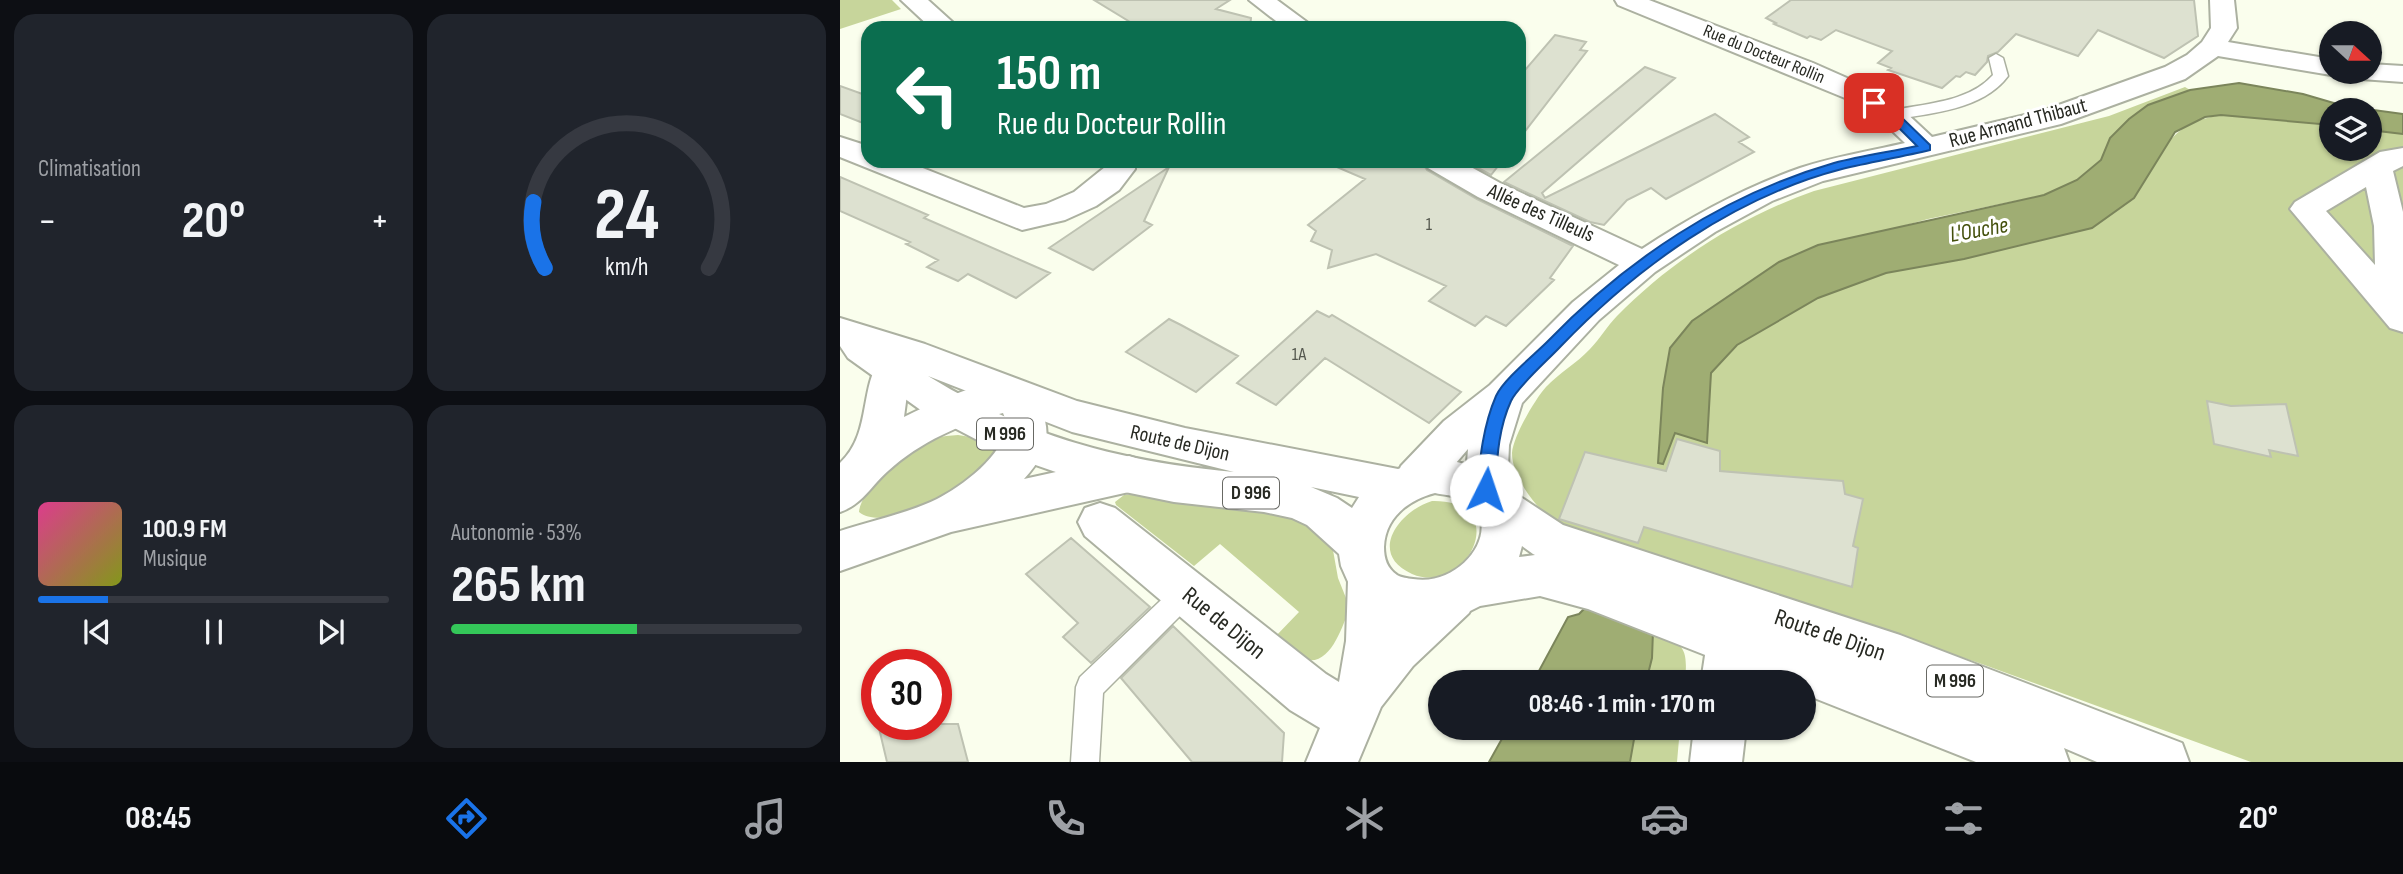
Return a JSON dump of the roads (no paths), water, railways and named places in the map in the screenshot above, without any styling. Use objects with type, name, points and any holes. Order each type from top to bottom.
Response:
[{"type":"street","points":[[913,0],[938,21]]},
{"type":"street","points":[[1261,0],[1292,21]]},
{"type":"street","name":"Rue du Docteur Rollin","points":[[1627,0],[1855,92],[1892,115],[1926,148]]},
{"type":"street","points":[[2222,0],[2224,28],[2212,47],[2319,65]]},
{"type":"street","name":"Rue Armand Thibaut","points":[[1408,483],[1458,433],[1504,396],[1586,311],[1643,264],[1703,224],[1761,194],[1837,167],[2051,118],[2117,96],[2175,72],[2196,61],[2212,47]]},
{"type":"street","points":[[2382,73],[2403,74]]},
{"type":"street","points":[[840,146],[861,154]]},
{"type":"street","points":[[2390,162],[2390,226],[2395,310],[2306,209],[2390,162]]},
{"type":"street","points":[[895,168],[1023,219],[1054,213],[1085,199],[1108,183],[1120,168]]},
{"type":"street","name":"Allée des Tilleuls","points":[[1450,168],[1547,219],[1607,242],[1643,264]]},
{"type":"street","name":"M 996","points":[[841,332],[891,372],[962,395]]},
{"type":"street","name":"M 996","points":[[841,332],[912,354],[1027,444],[1074,462],[1129,474]]},
{"type":"street","points":[[870,459],[886,411],[891,372]]},
{"type":"street","points":[[840,494],[870,459],[926,426],[962,395],[1013,395],[1022,405],[1029,422],[1027,444],[987,487],[951,513]]},
{"type":"street","name":"Route de Dijon","points":[[1013,395],[1072,416],[1161,439],[1408,483]]},
{"type":"street","name":"Rue Armand Thibaut","points":[[1492,498],[1489,445],[1504,396]]},
{"type":"street","points":[[847,545],[951,513],[1129,474]]},
{"type":"street","name":"Route de Dijon","points":[[1129,474],[1171,484],[1295,501],[1328,515],[1366,563]]},
{"type":"street","points":[[1332,762],[1358,704],[1396,649],[1492,568],[1503,547],[1505,526],[1492,498],[1472,481],[1435,475],[1408,483],[1371,512],[1363,528],[1370,641],[1358,704]]},
{"type":"street","name":"Route de Dijon","points":[[1492,498],[1545,557],[1588,588],[2043,762]]},
{"type":"street","name":"Rue de Dijon","points":[[1100,522],[1308,692],[1358,704]]},
{"type":"street","name":"Route de Dijon","points":[[1464,592],[1545,557]]},
{"type":"street","points":[[1366,563],[1386,594],[1406,602],[1429,603],[1464,592]]},
{"type":"street","name":"Route de Dijon","points":[[1734,643],[1900,659],[2164,762]]},
{"type":"street","points":[[1716,762],[1719,740]]},
{"type":"lane","points":[[1892,115],[1958,102],[1994,86],[2001,76],[1996,58]]},
{"type":"lane","points":[[1100,522],[1094,516],[1093,502],[1108,486],[1129,474]]},
{"type":"lane","points":[[1085,762],[1090,687],[1187,593]]},
{"type":"water","name":"L'Ouche","points":[[2239,83],[2303,94],[2319,99],[2319,124],[2221,115],[2205,117],[2175,132],[2134,198],[2092,228],[1964,259],[1886,273],[1818,298],[1737,345],[1711,373],[1707,443],[1675,433],[1663,464],[1658,463],[1663,388],[1670,348],[1692,321],[1779,262],[1818,245],[2044,195],[2077,180],[2101,160],[2110,138],[2129,119],[2148,105],[2190,90]]},
{"type":"water","points":[[2382,111],[2403,114],[2403,134],[2382,131]]},
{"type":"water","points":[[1589,604],[1653,631],[1649,670],[1539,670],[1568,617],[1579,614]]},
{"type":"water","points":[[1501,740],[1634,740],[1630,762],[1489,762]]}]
